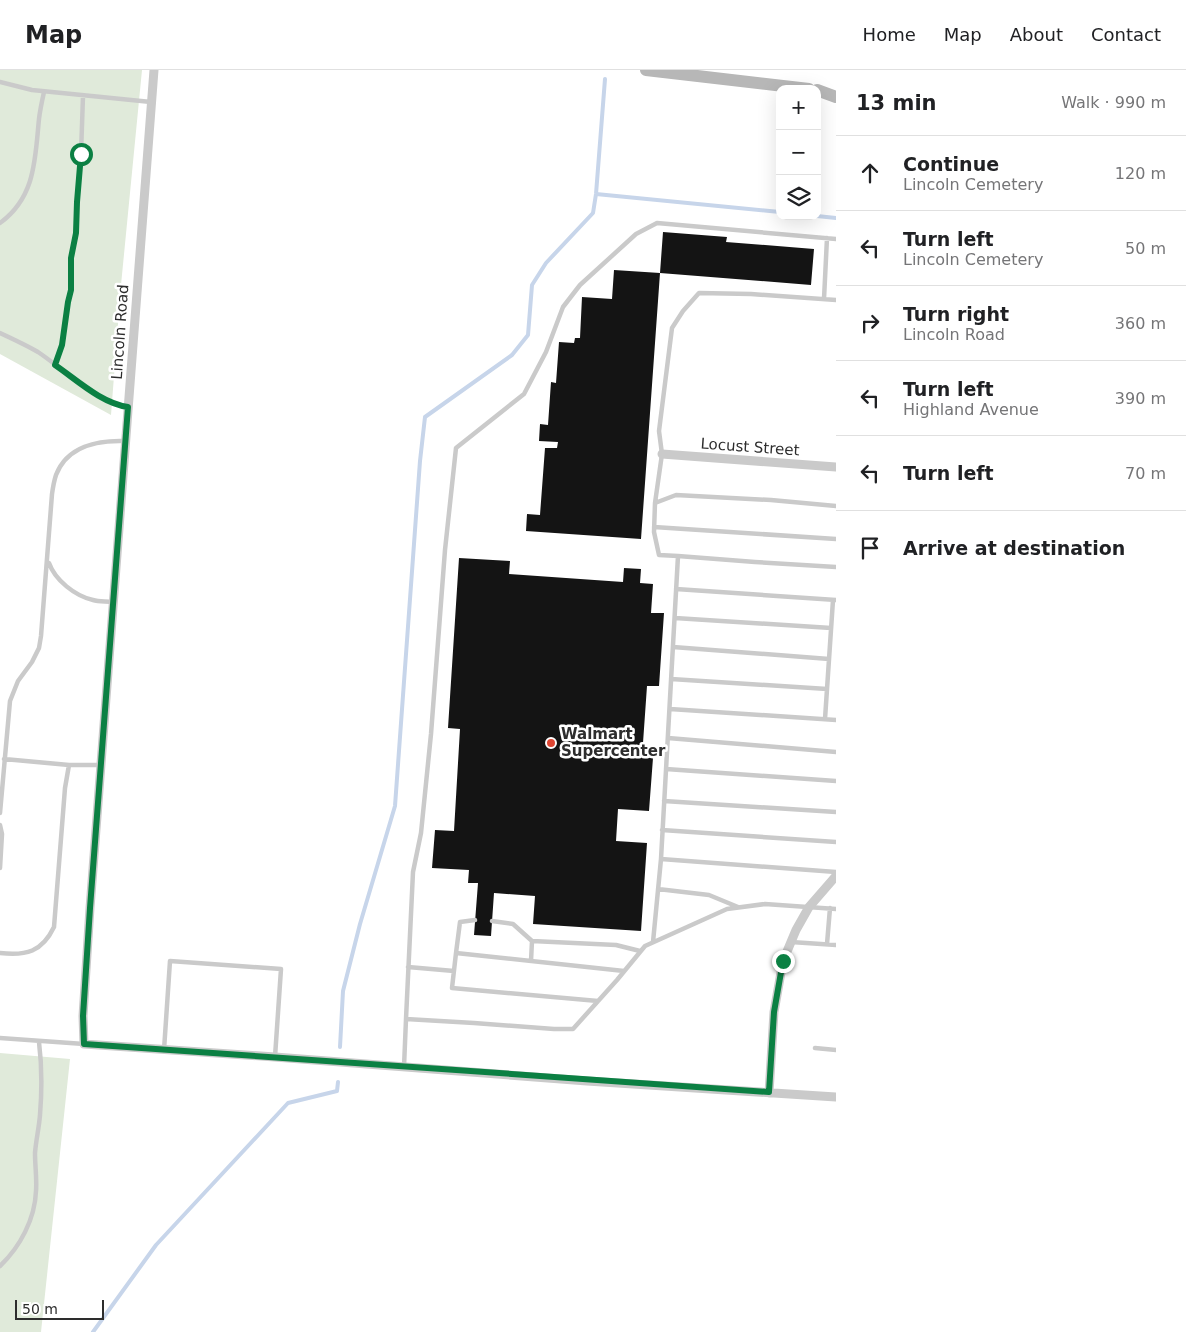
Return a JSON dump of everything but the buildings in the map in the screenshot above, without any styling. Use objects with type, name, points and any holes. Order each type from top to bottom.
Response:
[{"type":"street","name":"Lincoln Road","points":[[84,1044],[83,1016],[154,70]]},
{"type":"street","points":[[646,70],[776,85]]},
{"type":"street","points":[[821,91],[836,97]]},
{"type":"street","name":"Locust Street","points":[[662,454],[836,467]]},
{"type":"street","points":[[769,1092],[774,1012],[783,961],[796,930],[809,907],[836,874]]},
{"type":"street","points":[[84,1044],[836,1098]]},
{"type":"lane","points":[[0,82],[44,92],[151,102]]},
{"type":"lane","points":[[0,223],[14,210],[30,183],[36,158],[39,116],[44,92]]},
{"type":"lane","points":[[55,365],[62,345],[71,290],[71,258],[76,233],[83,96]]},
{"type":"lane","points":[[404,1067],[413,872],[421,833],[431,734],[445,550],[456,448],[524,394],[546,352],[563,307],[580,285],[636,234],[657,223],[836,239]]},
{"type":"lane","points":[[824,299],[827,238]]},
{"type":"lane","points":[[836,300],[751,294],[699,293],[683,311],[672,328],[659,431],[662,454],[655,503],[654,527],[659,554],[836,567]]},
{"type":"lane","points":[[0,332],[38,352],[106,400],[128,407]]},
{"type":"lane","points":[[0,813],[10,701],[18,681],[32,662],[39,648],[41,636],[52,494],[56,475],[68,457],[86,445],[110,440],[125,441]]},
{"type":"lane","points":[[655,503],[676,494],[836,506]]},
{"type":"lane","points":[[654,527],[836,539]]},
{"type":"lane","points":[[653,942],[661,860],[678,556]]},
{"type":"lane","points":[[48,559],[55,574],[75,592],[95,601],[113,602]]},
{"type":"lane","points":[[676,589],[834,600],[825,720]]},
{"type":"lane","points":[[675,618],[831,628]]},
{"type":"lane","points":[[673,647],[829,659]]},
{"type":"lane","points":[[671,679],[827,689]]},
{"type":"lane","points":[[670,709],[836,720]]},
{"type":"lane","points":[[668,738],[836,752]]},
{"type":"lane","points":[[4,759],[101,766]]},
{"type":"lane","points":[[0,953],[26,953],[35,950],[49,937],[54,927],[69,765]]},
{"type":"lane","points":[[666,769],[836,781]]},
{"type":"lane","points":[[664,801],[836,812]]},
{"type":"lane","points":[[0,825],[2,834],[0,868]]},
{"type":"lane","points":[[662,830],[836,842]]},
{"type":"lane","points":[[661,860],[836,874]]},
{"type":"lane","points":[[658,889],[709,895],[740,907]]},
{"type":"lane","points":[[406,1020],[573,1029],[644,946],[726,909],[765,904],[836,909]]},
{"type":"lane","points":[[827,944],[830,908]]},
{"type":"lane","points":[[475,920],[460,922],[452,988],[598,1001]]},
{"type":"lane","points":[[492,921],[513,924],[532,941],[616,945],[640,951]]},
{"type":"lane","points":[[531,961],[532,941]]},
{"type":"lane","points":[[791,942],[836,945]]},
{"type":"lane","points":[[456,953],[624,971]]},
{"type":"lane","points":[[164,1050],[170,961],[281,969],[275,1057]]},
{"type":"lane","points":[[408,967],[454,971]]},
{"type":"lane","points":[[0,1038],[84,1044]]},
{"type":"lane","points":[[0,1266],[18,1244],[28,1225],[35,1204],[37,1190],[36,1152],[42,1096],[42,1067],[39,1042]]},
{"type":"lane","points":[[815,1048],[836,1050]]},
{"type":"green space","points":[[0,70],[142,70],[121,285],[111,415],[0,354]]},
{"type":"green space","points":[[0,1053],[70,1059],[41,1332],[0,1332]]},
{"type":"waterway","points":[[340,1047],[343,991],[360,924],[395,806],[420,461],[425,417],[512,355],[528,335],[532,285],[546,263],[593,213],[605,79]]},
{"type":"waterway","points":[[596,194],[776,212]]},
{"type":"waterway","points":[[821,216],[836,218]]},
{"type":"waterway","points":[[93,1332],[156,1245],[288,1103],[337,1091],[338,1082]]},
{"type":"place","name":"Walmart Supercenter","points":[[551,743]]},
{"type":"route","points":[[81,154],[76,233],[70,267],[71,290],[62,345],[55,365],[98,395],[114,404],[128,407],[90,908],[83,1016],[84,1044],[587,1081],[769,1092],[774,1012],[783,961]]}]
